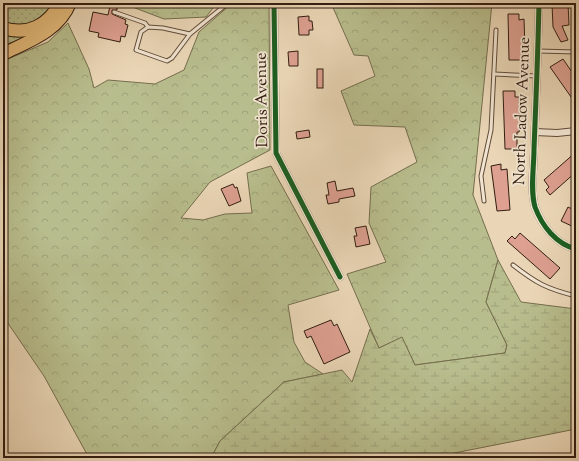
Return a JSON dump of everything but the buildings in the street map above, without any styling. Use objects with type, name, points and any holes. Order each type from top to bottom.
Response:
[{"type":"highway","points":[[3,28],[20,31],[36,28],[49,19],[60,3]]},
{"type":"highway","points":[[3,54],[52,28],[62,18],[70,3]]},
{"type":"street","name":"Doris Avenue","points":[[274,3],[276,153],[340,277]]},
{"type":"street","name":"North Ladow Avenue","points":[[539,3],[533,193],[535,206],[548,231],[560,243],[576,249]]},
{"type":"street","name":"North Ladow Avenue","points":[[535,132],[557,133],[576,131]]},
{"type":"lane","points":[[190,34],[163,28],[148,27],[142,32],[136,50],[167,60],[172,58],[190,34],[228,3]]},
{"type":"lane","points":[[114,12],[145,23],[148,27]]},
{"type":"lane","points":[[484,201],[481,176],[491,130],[496,30]]},
{"type":"lane","points":[[538,51],[576,52]]},
{"type":"lane","points":[[494,74],[537,76]]},
{"type":"lane","points":[[513,265],[534,282],[551,290],[576,296]]},
{"type":"green space","points":[[3,3],[55,3],[38,23],[16,27],[3,22]]},
{"type":"green space","points":[[122,3],[217,3],[206,17],[164,19]]},
{"type":"green space","points":[[237,3],[269,3],[270,150],[210,182],[181,218],[203,220],[225,214],[252,213],[247,173],[271,166],[339,290],[288,305],[294,342],[305,362],[323,374],[284,382],[220,441],[211,458],[89,458],[44,376],[3,316],[3,61],[48,42],[68,23],[89,69],[94,88],[108,80],[155,84],[184,70],[199,32],[230,5]]},
{"type":"green space","points":[[331,3],[492,3],[473,195],[498,260],[486,302],[507,345],[505,353],[415,365],[402,338],[379,348],[347,274],[386,262],[369,223],[371,187],[417,162],[405,127],[354,125],[341,91],[375,76],[368,56],[354,55]]},
{"type":"green space","points":[[3,34],[31,34],[3,47]]},
{"type":"green space","points":[[498,260],[521,302],[576,309],[576,429],[429,458],[211,458],[220,441],[284,382],[342,370],[352,382],[370,329],[379,348],[402,337],[415,365],[505,353],[507,345],[486,302]]},
{"type":"railway","points":[[552,458],[576,454]]},
{"type":"cycle path","points":[[274,3],[276,153],[340,277]]},
{"type":"cycle path","points":[[539,3],[533,178],[535,207],[542,221],[556,239],[569,247],[576,249]]}]
